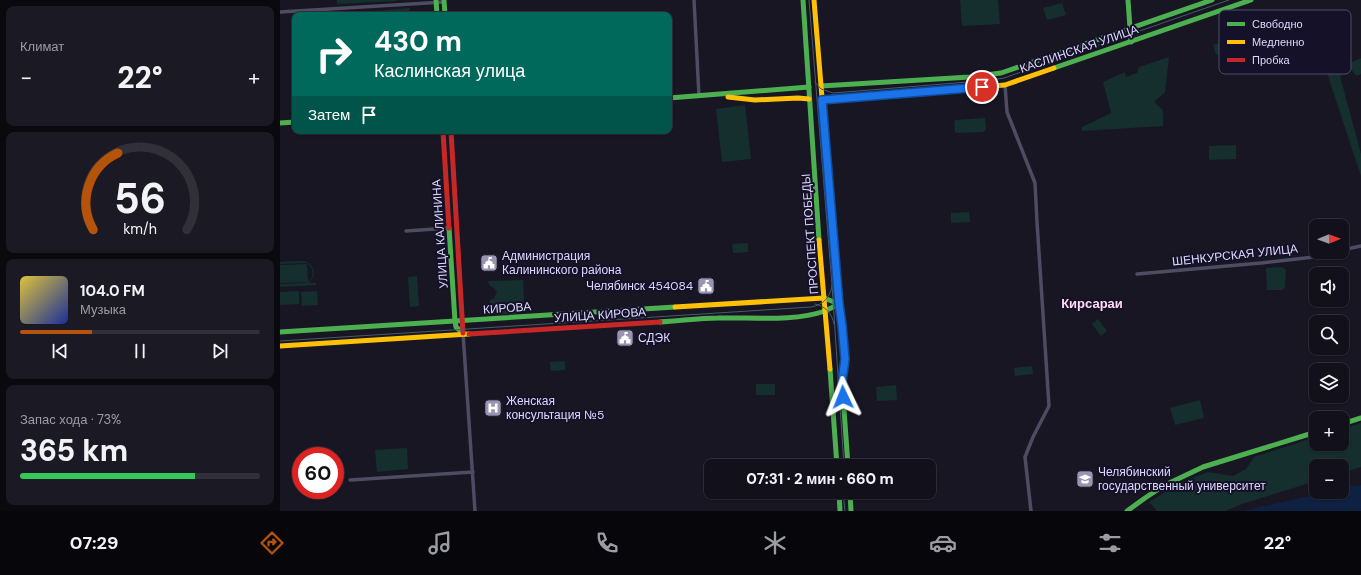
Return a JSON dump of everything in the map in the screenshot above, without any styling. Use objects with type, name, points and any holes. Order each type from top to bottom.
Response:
[{"type":"main road","name":"ПРОСПЕКТ ПОБЕДЫ","points":[[802,0],[816,176],[818,234],[836,459]]},
{"type":"main road","name":"ПРОСПЕКТ ПОБЕДЫ","points":[[814,0],[839,304],[845,359],[842,381],[848,459]]},
{"type":"main road","points":[[1128,0],[1131,42]]},
{"type":"main road","name":"КАСЛИНСКАЯ УЛИЦА","points":[[672,98],[821,86],[970,77],[1001,73],[1212,0]]},
{"type":"main road","name":"КАСЛИНСКАЯ УЛИЦА","points":[[1222,10],[1251,0]]},
{"type":"main road","points":[[436,1],[437,12]]},
{"type":"main road","points":[[444,1],[445,12]]},
{"type":"main road","name":"КАСЛИНСКАЯ УЛИЦА","points":[[717,95],[755,100],[798,98],[822,100],[1005,85],[1219,11]]},
{"type":"main road","points":[[280,123],[292,122]]},
{"type":"main road","name":"УЛИЦА КАЛИНИНА","points":[[443,134],[456,327],[463,333]]},
{"type":"main road","name":"УЛИЦА КАЛИНИНА","points":[[451,134],[463,333]]},
{"type":"main road","points":[[824,298],[839,304]]},
{"type":"main road","name":"КИРОВА","points":[[280,332],[824,298]]},
{"type":"main road","name":"УЛИЦА КИРОВА","points":[[280,346],[463,333],[472,334],[718,318],[749,319],[813,316],[839,304]]},
{"type":"main road","points":[[1349,422],[1361,418]]},
{"type":"main road","points":[[1127,511],[1144,497],[1184,475],[1209,465],[1309,434]]},
{"type":"main road","points":[[839,499],[840,511]]},
{"type":"main road","points":[[850,499],[851,511]]},
{"type":"street","points":[[694,0],[699,96]]},
{"type":"street","points":[[280,12],[444,1]]},
{"type":"street","points":[[1005,85],[1007,112],[1035,182],[1038,222],[1049,406],[1032,437],[1024,457],[1031,511]]},
{"type":"street","points":[[406,231],[449,228]]},
{"type":"street","points":[[1349,249],[1361,246]]},
{"type":"street","name":"ШЕНКУРСКАЯ УЛИЦА","points":[[1137,274],[1309,258]]},
{"type":"street","name":"УЛИЦА КАЛИНИНА","points":[[463,333],[475,511]]},
{"type":"street","points":[[350,480],[473,472]]},
{"type":"green space","points":[[337,0],[397,0],[397,1],[337,4]]},
{"type":"green space","points":[[960,0],[998,0],[1000,24],[962,26]]},
{"type":"green space","points":[[1062,3],[1066,15],[1047,20],[1043,8]]},
{"type":"green space","points":[[410,8],[409,12],[361,12]]},
{"type":"green space","points":[[1219,43],[1219,54],[1216,55],[1213,45]]},
{"type":"green space","points":[[1169,57],[1165,92],[1154,102],[1163,110],[1163,126],[1082,131],[1082,127],[1111,113],[1103,82],[1125,72],[1126,77],[1137,73],[1139,67]]},
{"type":"green space","points":[[1361,58],[1361,74],[1356,76],[1351,69],[1351,62]]},
{"type":"green space","points":[[1327,74],[1343,74],[1340,76],[1361,154],[1361,176]]},
{"type":"green space","points":[[745,105],[751,159],[722,162],[716,109]]},
{"type":"green space","points":[[985,118],[986,130],[983,132],[955,132],[954,122],[956,120]]},
{"type":"green space","points":[[1236,145],[1236,159],[1209,160],[1209,146]]},
{"type":"green space","points":[[969,212],[970,222],[951,223],[951,213]]},
{"type":"green space","points":[[748,243],[748,252],[733,253],[732,244]]},
{"type":"green space","points":[[301,261],[307,263],[280,264],[280,262]]},
{"type":"green space","points":[[307,263],[312,266],[314,272],[312,280],[309,283],[316,283],[316,285],[280,287],[280,284],[308,282],[313,275],[311,267]]},
{"type":"green space","points":[[307,264],[308,282],[280,283],[280,265]]},
{"type":"green space","points":[[1282,267],[1286,270],[1285,288],[1281,290],[1267,290],[1266,268]]},
{"type":"green space","points":[[417,276],[419,306],[410,307],[408,277]]},
{"type":"green space","points":[[523,280],[524,302],[490,306],[490,300],[494,298],[497,292],[489,285],[488,281]]},
{"type":"green space","points":[[299,291],[299,304],[280,305],[280,292]]},
{"type":"green space","points":[[317,291],[318,305],[302,306],[301,292]]},
{"type":"green space","points":[[517,309],[517,314],[490,314],[490,310]]},
{"type":"green space","points":[[1098,319],[1107,331],[1101,336],[1092,324]]},
{"type":"green space","points":[[565,361],[565,370],[551,371],[550,362]]},
{"type":"green space","points":[[1032,366],[1033,374],[1015,376],[1014,368]]},
{"type":"green space","points":[[756,384],[775,384],[775,395],[756,395]]},
{"type":"green space","points":[[896,385],[897,400],[877,401],[876,387]]},
{"type":"green space","points":[[1200,400],[1204,418],[1175,425],[1170,408]]},
{"type":"green space","points":[[1361,423],[1361,467],[1349,471],[1349,459],[1309,459],[1309,483],[1242,504],[1226,511],[1157,511],[1149,502],[1180,483],[1208,472],[1233,476],[1246,469],[1254,457],[1309,439],[1309,451],[1349,451],[1349,427]]},
{"type":"green space","points":[[407,448],[408,469],[377,472],[375,450]]},
{"type":"water","points":[[1349,485],[1361,485],[1361,511],[1242,511],[1309,496],[1309,499],[1349,499]]},
{"type":"tram line","points":[[809,0],[832,285],[844,459]]},
{"type":"tram line","points":[[815,82],[821,89],[833,93],[1004,78],[1229,0]]},
{"type":"tram line","points":[[280,341],[811,307],[826,300],[832,285]]},
{"type":"tram line","points":[[815,304],[822,306],[828,311],[834,324]]},
{"type":"tram line","points":[[844,499],[845,511]]},
{"type":"traffic: fast","points":[[436,0],[437,12]]},
{"type":"traffic: fast","points":[[444,0],[445,12]]},
{"type":"traffic: fast","points":[[803,0],[819,240]]},
{"type":"traffic: fast","points":[[1128,0],[1131,42]]},
{"type":"traffic: fast","points":[[821,86],[970,77],[1001,73],[1212,0]]},
{"type":"traffic: fast","points":[[1222,10],[1251,0]]},
{"type":"traffic: fast","points":[[1054,68],[1219,11]]},
{"type":"traffic: fast","points":[[672,98],[809,87]]},
{"type":"traffic: fast","points":[[280,123],[292,122]]},
{"type":"traffic: fast","points":[[449,228],[455,321],[456,327],[463,333]]},
{"type":"traffic: fast","points":[[834,244],[845,359],[842,381],[848,459]]},
{"type":"traffic: fast","points":[[824,298],[839,304]]},
{"type":"traffic: fast","points":[[825,311],[839,304]]},
{"type":"traffic: fast","points":[[280,332],[675,307]]},
{"type":"traffic: fast","points":[[660,322],[711,318],[786,318],[800,317],[825,311]]},
{"type":"traffic: fast","points":[[830,369],[836,459]]},
{"type":"traffic: fast","points":[[1349,422],[1361,418]]},
{"type":"traffic: fast","points":[[1127,511],[1163,486],[1203,467],[1309,434]]},
{"type":"traffic: fast","points":[[839,499],[840,511]]},
{"type":"traffic: fast","points":[[850,499],[851,511]]},
{"type":"traffic: slow","points":[[814,0],[834,244]]},
{"type":"traffic: slow","points":[[822,100],[1005,85],[1054,68]]},
{"type":"traffic: slow","points":[[728,97],[755,100],[798,98],[809,99]]},
{"type":"traffic: slow","points":[[819,240],[830,369]]},
{"type":"traffic: slow","points":[[675,307],[824,298]]},
{"type":"traffic: slow","points":[[280,346],[469,334]]},
{"type":"traffic: jam","points":[[443,134],[449,228]]},
{"type":"traffic: jam","points":[[451,134],[463,333]]},
{"type":"traffic: jam","points":[[469,334],[660,322]]},
{"type":"place","name":"Администрация Калининского района","points":[[489,263]]},
{"type":"place","name":"Челябинск 454084","points":[[706,286]]},
{"type":"place","name":"СДЭК","points":[[625,338]]},
{"type":"place","name":"Женская консультация №5","points":[[493,408]]},
{"type":"place","name":"Челябинский государственный университет","points":[[1085,479]]},
{"type":"district","name":"Кирсараи","points":[[1092,303]]},
{"type":"route","points":[[843,397],[842,381],[845,359],[829,193],[822,100],[982,87]]}]
